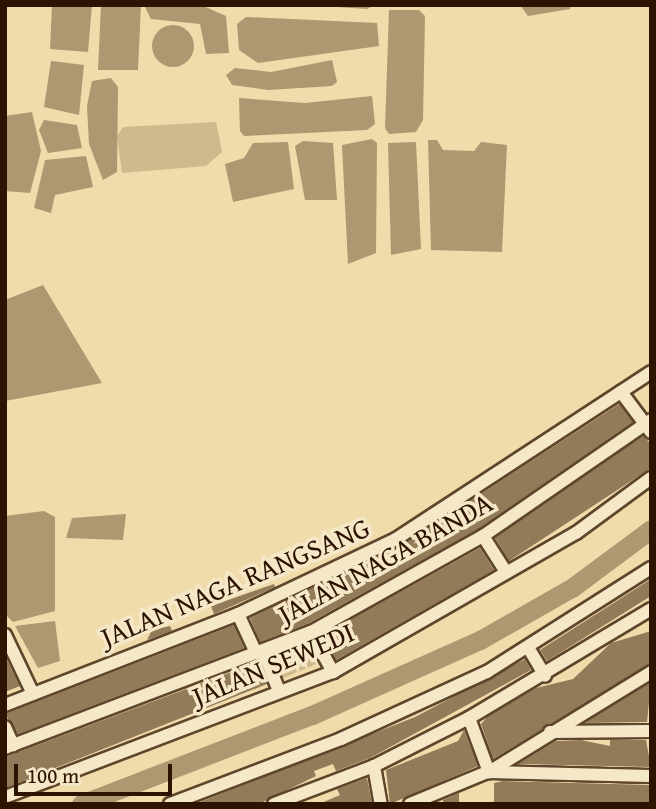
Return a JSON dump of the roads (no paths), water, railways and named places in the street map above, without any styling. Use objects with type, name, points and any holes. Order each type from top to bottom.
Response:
[{"type":"street","name":"JALAN NAGA RANGSANG","points":[[5,705],[239,614],[396,539],[651,372]]},
{"type":"street","points":[[621,392],[649,425]]},
{"type":"street","name":"JALAN NAGA BANDA","points":[[9,747],[311,632],[483,536],[649,425]]},
{"type":"street","name":"JALAN SEWEDI","points":[[5,797],[333,672],[506,572],[651,478]]},
{"type":"street","points":[[483,536],[506,572]]},
{"type":"street","points":[[170,804],[341,739],[529,649],[651,568]]},
{"type":"street","points":[[274,804],[374,766],[469,719],[545,676],[651,609]]},
{"type":"street","points":[[239,614],[279,691]]},
{"type":"street","points":[[311,632],[333,672]]},
{"type":"street","points":[[5,635],[33,694]]},
{"type":"street","points":[[529,649],[545,676]]},
{"type":"street","points":[[410,804],[489,772],[548,732],[648,677]]},
{"type":"street","points":[[469,719],[489,772]]},
{"type":"street","points":[[5,727],[9,747]]},
{"type":"street","points":[[548,732],[651,731]]},
{"type":"street","points":[[374,766],[381,804]]},
{"type":"street","points":[[489,772],[651,776]]},
{"type":"waterway","points":[[81,804],[312,715],[480,640],[573,587],[651,529]]}]
